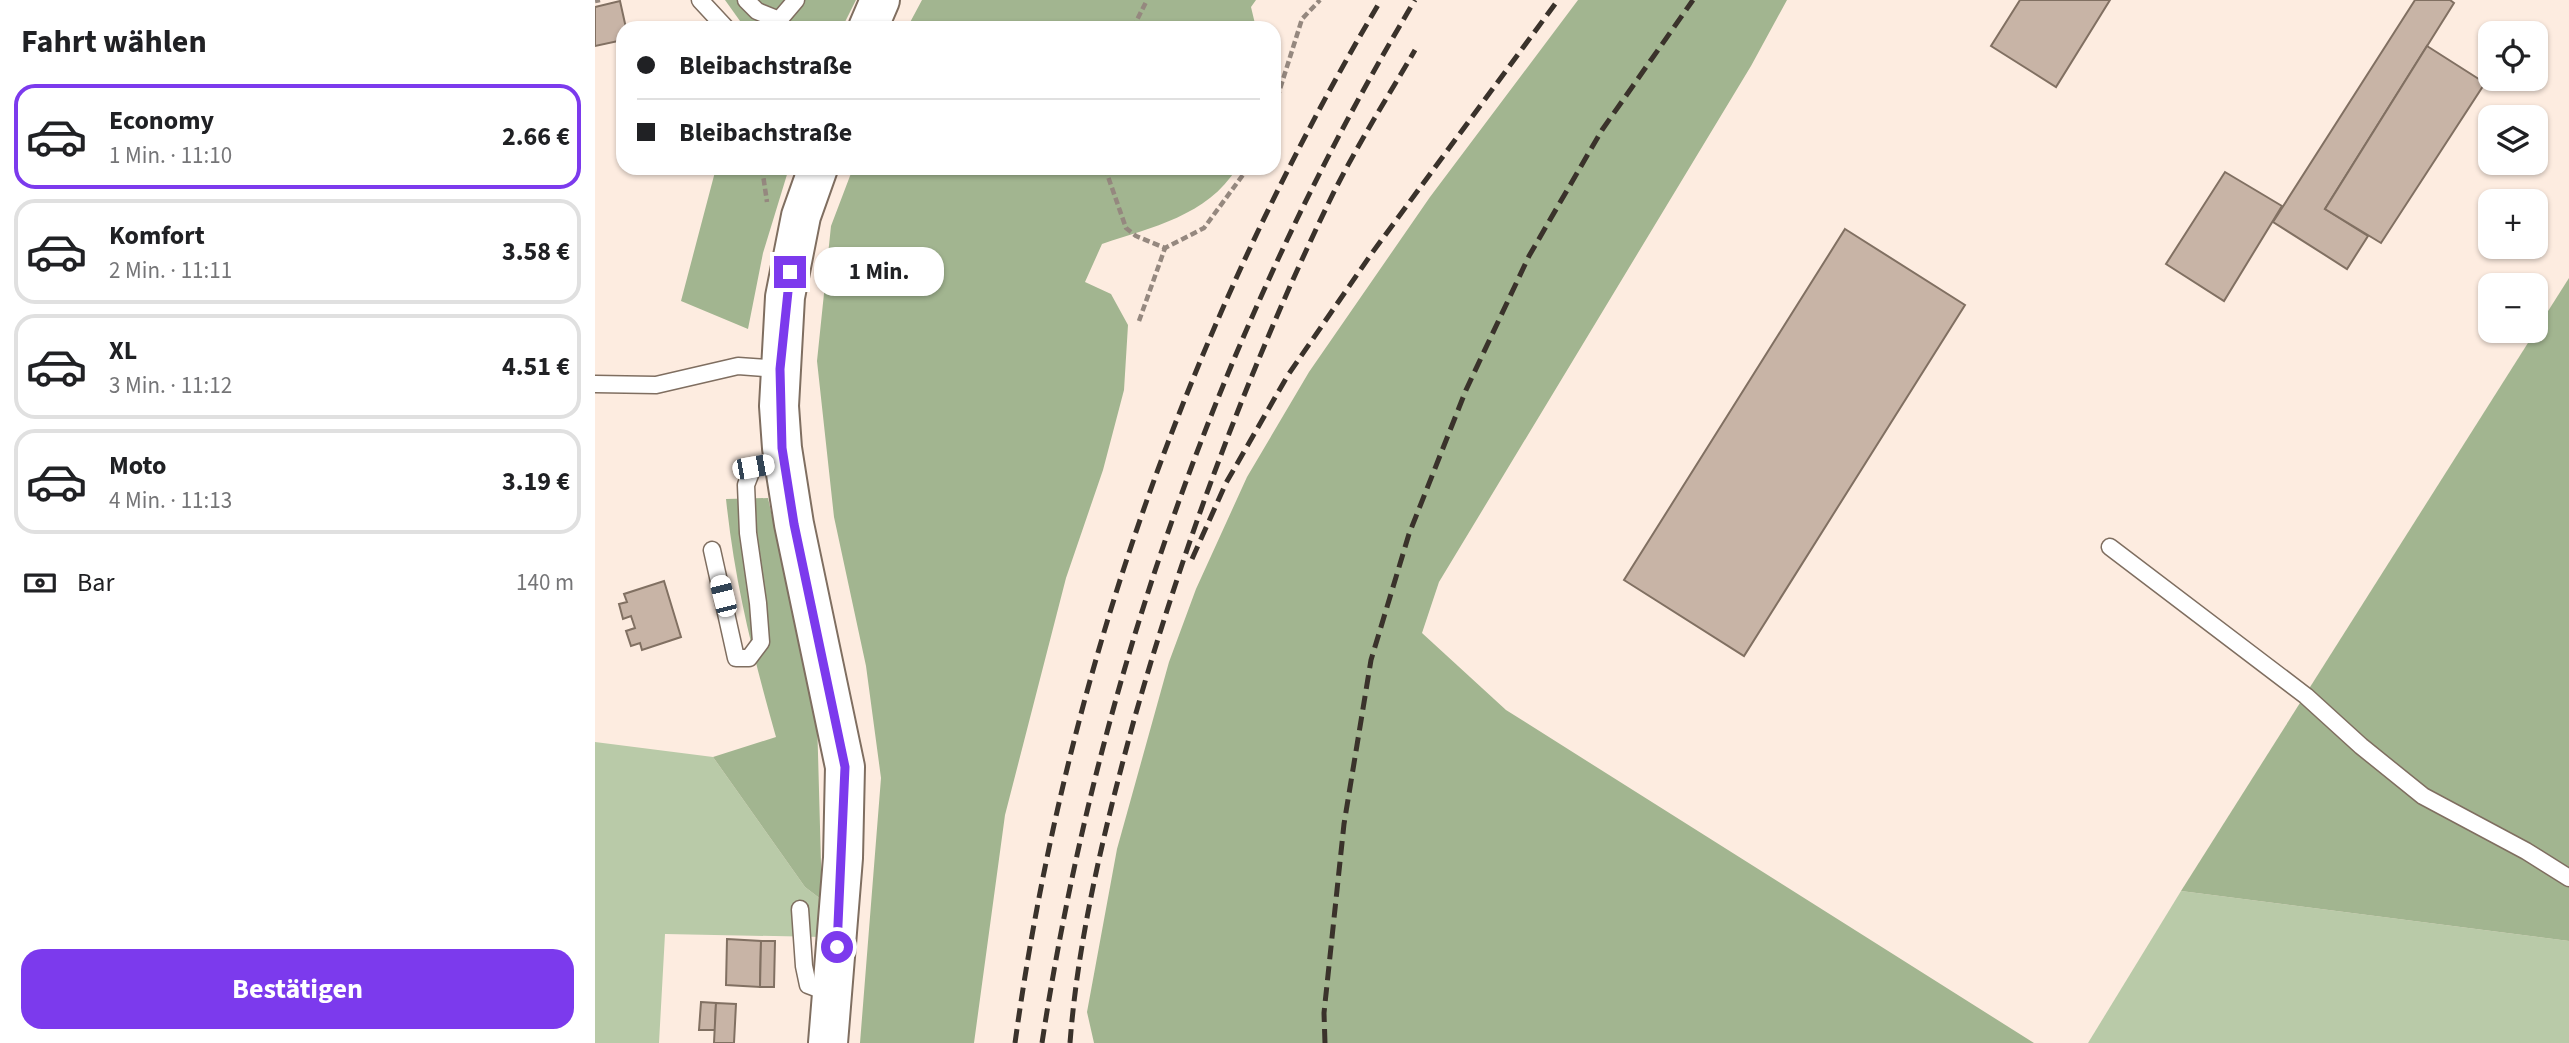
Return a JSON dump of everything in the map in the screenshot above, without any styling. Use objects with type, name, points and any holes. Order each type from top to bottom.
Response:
[{"type":"main road","points":[[871,21],[880,0]]},
{"type":"main road","points":[[816,175],[801,216],[785,297],[779,407],[794,524],[845,767],[843,858],[828,1043]]},
{"type":"lane","points":[[700,0],[719,21]]},
{"type":"lane","points":[[746,0],[772,21]]},
{"type":"lane","points":[[778,21],[796,0]]},
{"type":"lane","points":[[595,384],[656,385],[738,366],[780,369]]},
{"type":"lane","points":[[712,550],[736,658],[749,658],[761,642],[748,533],[746,485],[753,467],[784,462]]},
{"type":"lane","points":[[2110,547],[2306,696],[2361,746],[2423,796],[2526,851],[2569,878]]},
{"type":"lane","points":[[800,909],[808,985],[832,995]]},
{"type":"path","points":[[1136,21],[1147,0]]},
{"type":"path","points":[[1281,86],[1302,19],[1320,0]]},
{"type":"path","points":[[1107,175],[1126,228],[1136,236],[1165,248]]},
{"type":"path","points":[[1139,321],[1165,248],[1204,228],[1243,175]]},
{"type":"green space","points":[[725,0],[856,0],[846,21],[740,21]]},
{"type":"green space","points":[[922,0],[1256,0],[1251,7],[1254,21],[911,21]]},
{"type":"green space","points":[[1578,0],[1787,0],[1751,66],[1439,582],[1422,633],[1506,710],[2034,1043],[1094,1043],[1087,1012],[1117,849],[1169,662],[1196,589],[1247,477],[1309,372],[1430,197]]},
{"type":"green space","points":[[714,175],[787,175],[763,253],[748,329],[681,301]]},
{"type":"green space","points":[[850,175],[1232,175],[1210,198],[1194,209],[1159,225],[1102,244],[1085,282],[1111,294],[1128,325],[1124,390],[1103,470],[1066,578],[1005,815],[974,1043],[860,1043],[881,778],[866,666],[834,517],[817,361],[831,226]]},
{"type":"green space","points":[[2569,278],[2569,941],[2181,891],[2528,343],[2548,343],[2548,311]]},
{"type":"green space","points":[[768,498],[817,717],[822,900],[805,887],[713,757],[776,737],[746,620],[734,561],[726,499]]},
{"type":"green space","points":[[595,742],[713,757],[805,887],[822,900],[822,937],[665,934],[659,1043],[595,1043]]},
{"type":"green space","points":[[2181,891],[2569,941],[2569,1043],[2088,1043]]},
{"type":"building","points":[[2020,0],[2110,0],[2056,87],[1991,46]]},
{"type":"building","points":[[2415,0],[2450,0],[2454,3],[2325,209],[2368,236],[2347,269],[2273,222]]},
{"type":"building","points":[[620,1],[624,21],[616,21],[616,42],[595,46],[595,7]]},
{"type":"building","points":[[2427,46],[2478,79],[2480,91],[2381,243],[2325,209]]},
{"type":"building","points":[[2225,172],[2282,206],[2224,301],[2166,264]]},
{"type":"building","points":[[1845,229],[1965,305],[1744,656],[1624,580]]},
{"type":"building","points":[[664,581],[681,637],[642,650],[640,643],[631,646],[626,631],[635,628],[631,616],[623,619],[619,604],[627,602],[624,594]]},
{"type":"building","points":[[727,939],[761,941],[760,987],[726,985]]},
{"type":"building","points":[[761,941],[775,941],[774,987],[760,987]]},
{"type":"building","points":[[701,1002],[716,1003],[715,1030],[699,1030]]},
{"type":"building","points":[[716,1003],[736,1004],[734,1043],[714,1043]]},
{"type":"railway","points":[[1015,1043],[1038,905],[1067,769],[1103,635],[1146,503],[1195,374],[1251,246],[1313,122],[1381,0]]},
{"type":"railway","points":[[1042,1043],[1066,906],[1097,770],[1135,636],[1178,503],[1228,373],[1284,246],[1347,121],[1415,0]]},
{"type":"railway","points":[[1192,559],[1226,483],[1288,375],[1372,253],[1558,0]]},
{"type":"railway","points":[[1325,1043],[1324,1013],[1344,824],[1371,660],[1409,534],[1466,390],[1529,256],[1602,130],[1693,0]]},
{"type":"railway","points":[[1070,1043],[1086,921],[1113,799],[1174,588],[1245,392],[1300,265],[1349,163],[1415,50]]},
{"type":"route","points":[[790,272],[785,297],[780,369],[782,448],[794,524],[845,767],[837,947]]}]
